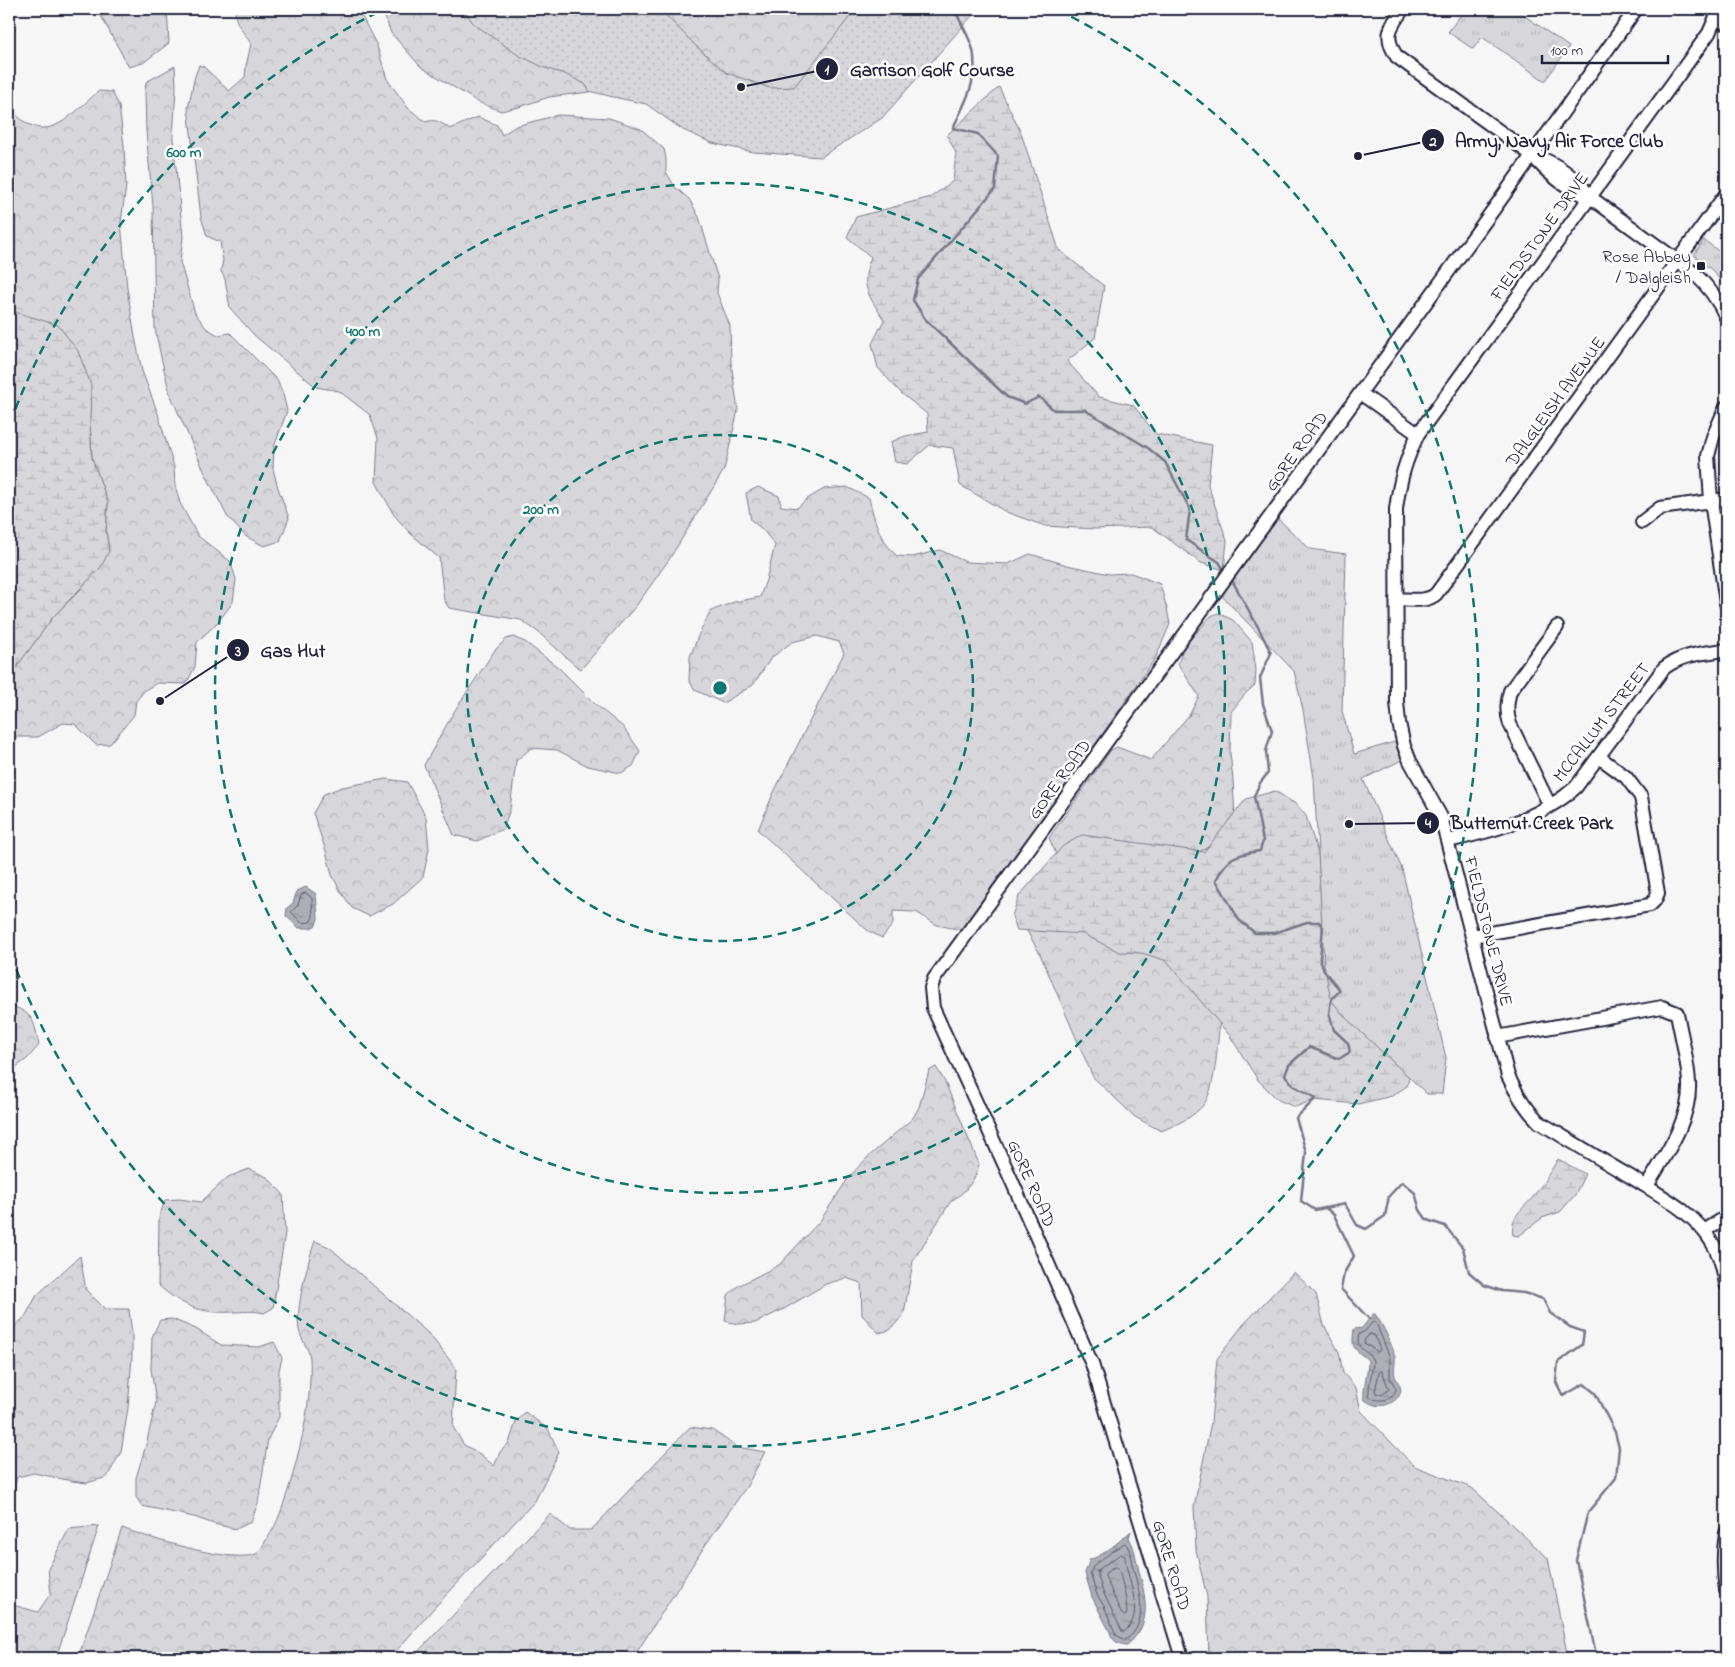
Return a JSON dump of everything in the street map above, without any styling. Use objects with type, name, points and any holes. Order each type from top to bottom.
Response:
[{"type":"street","points":[[1403,9],[1392,25],[1388,36],[1391,48],[1397,57],[1532,155],[1553,163],[1580,182],[1590,197],[1694,273],[1708,286],[1719,301],[1726,317]]},
{"type":"street","name":"GORE ROAD","points":[[1182,1658],[1092,1364],[933,1008],[931,988],[934,979],[1360,393],[1636,9]]},
{"type":"street","name":"FIELDSTONE DRIVE","points":[[1726,23],[1715,19],[1709,33],[1418,434],[1406,459],[1399,484],[1396,509],[1397,702],[1399,723],[1407,754],[1442,817],[1508,1076],[1526,1110],[1539,1122],[1647,1186],[1680,1208],[1712,1241],[1721,1262],[1726,1284]]},
{"type":"street","name":"DALGLEISH AVENUE","points":[[1396,598],[1426,600],[1436,594],[1726,194]]},
{"type":"street","points":[[1360,393],[1418,434]]},
{"type":"street","points":[[1726,407],[1713,437],[1708,456],[1711,501],[1726,603]]},
{"type":"street","points":[[1642,522],[1660,508],[1726,499]]},
{"type":"street","points":[[1550,806],[1510,724],[1507,708],[1510,691],[1557,626]]},
{"type":"street","name":"MCCALLUM STREET","points":[[1448,841],[1529,818],[1565,797],[1576,787],[1664,668],[1685,656],[1726,650]]},
{"type":"street","points":[[1472,936],[1650,905],[1655,900],[1658,893],[1641,797],[1626,778],[1599,757]]},
{"type":"street","points":[[1497,1038],[1662,1007],[1677,1014],[1689,1083],[1687,1108],[1675,1136],[1647,1186]]},
{"type":"street","points":[[1704,1231],[1726,1217]]},
{"type":"street","points":[[1726,1533],[1723,1570],[1726,1590]]},
{"type":"green space","points":[[97,9],[167,9],[169,43],[143,63],[129,67]]},
{"type":"green space","points":[[236,9],[358,9],[377,46],[387,79],[408,108],[426,122],[435,121],[450,129],[478,117],[497,125],[502,135],[516,126],[558,115],[609,118],[641,129],[664,149],[666,172],[675,187],[689,199],[699,217],[718,279],[717,293],[730,326],[731,363],[738,410],[724,470],[670,558],[636,606],[581,669],[521,620],[449,608],[444,600],[439,558],[410,533],[394,515],[376,482],[378,438],[370,415],[339,391],[316,387],[255,336],[230,308],[225,279],[221,271],[223,260],[220,242],[207,236],[201,217],[188,108],[199,65],[204,67],[229,91],[245,77],[251,44],[237,22]]},
{"type":"green space","points":[[382,9],[463,9],[474,24],[518,55],[585,84],[590,92],[549,97],[501,111],[478,102],[421,67],[391,33]]},
{"type":"green space","points":[[449,9],[978,9],[882,118],[821,157],[753,152],[712,143],[683,130],[646,104],[534,77]]},
{"type":"green space","points":[[660,9],[856,9],[794,87],[770,88],[727,73],[696,46]]},
{"type":"green space","points":[[1465,9],[1515,9],[1569,47],[1545,81],[1482,37],[1473,49],[1448,32]]},
{"type":"green space","points":[[175,66],[176,88],[173,138],[183,237],[180,262],[195,313],[206,328],[218,335],[230,333],[277,380],[287,411],[274,447],[273,469],[289,518],[280,541],[264,546],[245,536],[227,516],[205,473],[170,394],[155,329],[153,206],[146,131],[145,93],[146,82]]},
{"type":"green space","points":[[999,87],[1021,133],[1059,250],[1104,286],[1095,338],[1067,361],[1099,397],[1133,405],[1156,434],[1212,445],[1208,485],[1227,541],[1224,570],[1201,563],[1152,527],[1094,529],[1045,526],[1006,512],[960,485],[953,448],[930,445],[907,464],[895,462],[891,442],[905,436],[928,432],[927,414],[901,393],[878,368],[872,344],[884,320],[867,290],[867,267],[871,257],[847,237],[856,217],[931,197],[953,181],[956,153],[947,135]]},
{"type":"green space","points":[[99,91],[112,92],[119,106],[126,186],[121,222],[127,288],[142,371],[157,411],[174,467],[175,485],[180,503],[198,536],[230,561],[236,579],[233,602],[218,622],[197,642],[195,667],[186,684],[157,683],[145,690],[136,701],[134,715],[110,744],[96,745],[75,724],[63,723],[38,737],[13,737],[9,731],[9,684],[18,665],[53,617],[80,590],[109,551],[106,531],[108,503],[92,458],[90,423],[15,312],[9,311],[9,107],[22,120],[34,126],[45,128],[56,125],[66,119]]},
{"type":"green space","points":[[1704,240],[1726,257],[1726,282],[1724,285],[1713,271],[1694,255]]},
{"type":"green space","points":[[9,311],[58,325],[78,351],[91,385],[90,423],[92,458],[108,503],[106,531],[109,551],[101,567],[53,617],[18,665],[9,684]]},
{"type":"green space","points":[[758,487],[779,496],[781,506],[797,508],[807,499],[824,489],[847,487],[869,498],[875,522],[881,536],[897,556],[913,557],[940,550],[966,562],[1008,564],[1030,554],[1067,565],[1109,574],[1131,573],[1160,584],[1170,624],[1156,657],[1070,781],[962,930],[937,925],[916,912],[893,911],[893,924],[882,938],[867,930],[758,830],[773,794],[844,653],[839,642],[817,636],[792,642],[771,658],[753,685],[723,703],[695,690],[689,680],[690,657],[711,611],[734,602],[760,597],[775,545],[763,530],[751,520],[746,493]]},
{"type":"green space","points":[[1276,517],[1310,549],[1346,554],[1342,711],[1354,754],[1398,741],[1404,759],[1363,779],[1402,869],[1446,1058],[1442,1094],[1427,1094],[1347,1019],[1331,1000],[1324,964],[1314,778],[1303,710],[1294,671],[1219,593]]},
{"type":"green space","points":[[1218,613],[1233,620],[1252,642],[1256,670],[1255,685],[1231,712],[1230,753],[1235,819],[1220,841],[1189,857],[1056,854],[1049,838],[1111,750],[1117,747],[1151,760],[1190,714],[1199,696],[1178,664],[1183,648],[1211,616]]},
{"type":"green space","points":[[513,637],[525,642],[559,668],[596,705],[623,727],[640,751],[633,766],[621,773],[588,766],[557,750],[531,748],[516,761],[510,809],[503,829],[477,841],[454,835],[424,765],[455,710],[495,650],[506,639]]},
{"type":"green space","points":[[386,779],[407,782],[426,817],[429,849],[423,877],[393,904],[369,916],[352,908],[341,892],[332,875],[313,813],[324,794],[342,787]]},
{"type":"green space","points":[[1275,791],[1297,805],[1306,816],[1331,894],[1414,1056],[1407,1086],[1392,1096],[1358,1104],[1314,1100],[1295,1107],[1278,1100],[1258,1080],[1230,1036],[1167,961],[1142,953],[1119,952],[1083,934],[1017,930],[1012,916],[1019,896],[1063,846],[1082,835],[1204,852],[1246,799]]},
{"type":"green space","points":[[1031,923],[1154,945],[1220,1016],[1214,1075],[1204,1104],[1195,1113],[1161,1131],[1135,1117],[1093,1077],[1040,954],[1027,931]]},
{"type":"green space","points":[[12,1006],[25,1012],[32,1020],[39,1045],[27,1059],[9,1072],[9,1008]]},
{"type":"green space","points":[[936,1067],[945,1082],[979,1164],[973,1181],[961,1194],[951,1201],[913,1261],[904,1314],[890,1330],[879,1333],[862,1315],[861,1283],[846,1278],[826,1284],[784,1309],[755,1323],[738,1324],[725,1321],[728,1295],[738,1286],[779,1265],[820,1221],[849,1177],[867,1158],[913,1118],[919,1107],[929,1071]]},
{"type":"green space","points":[[1558,1159],[1585,1174],[1575,1195],[1560,1212],[1542,1218],[1519,1236],[1513,1235],[1512,1228],[1516,1216],[1536,1193]]},
{"type":"green space","points":[[249,1169],[267,1177],[283,1194],[285,1233],[273,1308],[264,1313],[252,1311],[211,1312],[192,1307],[175,1298],[158,1285],[159,1218],[165,1200],[179,1199],[201,1202],[228,1177]]},
{"type":"green space","points":[[315,1241],[329,1247],[429,1334],[456,1368],[453,1427],[464,1445],[480,1454],[494,1466],[500,1452],[509,1443],[516,1422],[525,1412],[548,1429],[559,1452],[535,1501],[434,1608],[390,1658],[78,1658],[122,1528],[191,1549],[231,1556],[247,1556],[258,1553],[271,1533],[281,1512],[291,1481],[308,1405],[310,1358],[300,1334],[298,1321],[303,1285]]},
{"type":"green space","points":[[80,1256],[86,1290],[105,1309],[129,1309],[132,1356],[128,1408],[121,1452],[107,1477],[87,1483],[34,1473],[17,1477],[9,1509],[9,1331],[25,1317],[37,1295]]},
{"type":"green space","points":[[1294,1272],[1316,1294],[1324,1325],[1339,1352],[1343,1373],[1356,1388],[1361,1411],[1414,1466],[1472,1488],[1548,1558],[1568,1658],[1209,1658],[1207,1597],[1196,1550],[1194,1507],[1211,1422],[1217,1359],[1243,1325]]},
{"type":"green space","points":[[172,1319],[196,1329],[221,1345],[259,1347],[274,1342],[282,1358],[279,1370],[279,1417],[268,1439],[258,1503],[251,1522],[236,1529],[194,1517],[142,1506],[136,1497],[136,1478],[156,1402],[151,1369],[152,1337],[160,1320]]},
{"type":"green space","points":[[690,1427],[712,1430],[737,1447],[765,1452],[747,1486],[706,1544],[633,1658],[412,1658],[550,1514],[570,1530],[591,1530]]},
{"type":"green space","points":[[99,1526],[56,1658],[9,1658],[9,1604],[38,1612],[51,1593],[48,1569],[69,1529]]},
{"type":"water","points":[[306,887],[316,894],[318,918],[316,925],[311,928],[299,928],[286,916],[287,908],[293,903],[297,891]]},
{"type":"water","points":[[1373,1314],[1381,1323],[1392,1347],[1395,1357],[1394,1374],[1401,1389],[1396,1399],[1382,1406],[1374,1405],[1364,1399],[1368,1360],[1353,1345],[1354,1329],[1362,1328]]},
{"type":"water","points":[[1131,1531],[1129,1538],[1134,1548],[1141,1578],[1145,1609],[1141,1628],[1136,1637],[1127,1645],[1118,1643],[1112,1638],[1092,1597],[1085,1573],[1090,1559],[1105,1552]]},
{"type":"waterway","points":[[956,9],[972,46],[974,71],[970,90],[953,128],[978,134],[998,156],[995,189],[918,279],[913,300],[925,319],[1007,397],[1025,404],[1039,397],[1054,410],[1085,410],[1148,448],[1165,462],[1190,509],[1186,540],[1219,562],[1224,570]]},
{"type":"waterway","points":[[1233,582],[1271,653],[1260,678],[1263,704],[1272,731],[1266,751],[1268,773],[1260,783],[1254,796],[1263,841],[1260,851],[1244,854],[1228,861],[1216,880],[1239,920],[1255,933],[1274,933],[1307,922],[1319,922],[1323,927],[1320,959],[1324,971],[1340,990],[1331,1000],[1329,1013],[1334,1030],[1348,1043],[1350,1052],[1339,1059],[1309,1047],[1289,1065],[1285,1075],[1294,1086],[1316,1098],[1296,1118],[1306,1152],[1301,1201],[1315,1210],[1345,1204],[1357,1225],[1366,1229],[1385,1216],[1389,1196],[1402,1182],[1415,1193],[1420,1210],[1427,1220],[1445,1226],[1463,1248],[1469,1272],[1484,1285],[1502,1291],[1524,1293],[1543,1299],[1550,1313],[1570,1327],[1584,1332],[1582,1345],[1558,1362],[1556,1382],[1563,1396],[1584,1384],[1595,1393],[1615,1432],[1619,1448],[1616,1478],[1588,1512],[1576,1560],[1595,1650],[1601,1658]]},
{"type":"waterway","points":[[1327,1209],[1334,1215],[1354,1256],[1344,1273],[1341,1289],[1369,1319]]},
{"type":"place","name":"Garrison Golf Course","points":[[741,87]]},
{"type":"place","name":"Army, Navy, Air Force Club","points":[[1358,156]]},
{"type":"place","name":"Rose Abbey / Dalgleish","points":[[1701,266]]},
{"type":"place","name":"Gas Hut","points":[[160,701]]},
{"type":"place","name":"Butternut Creek Park","points":[[1349,824]]}]
